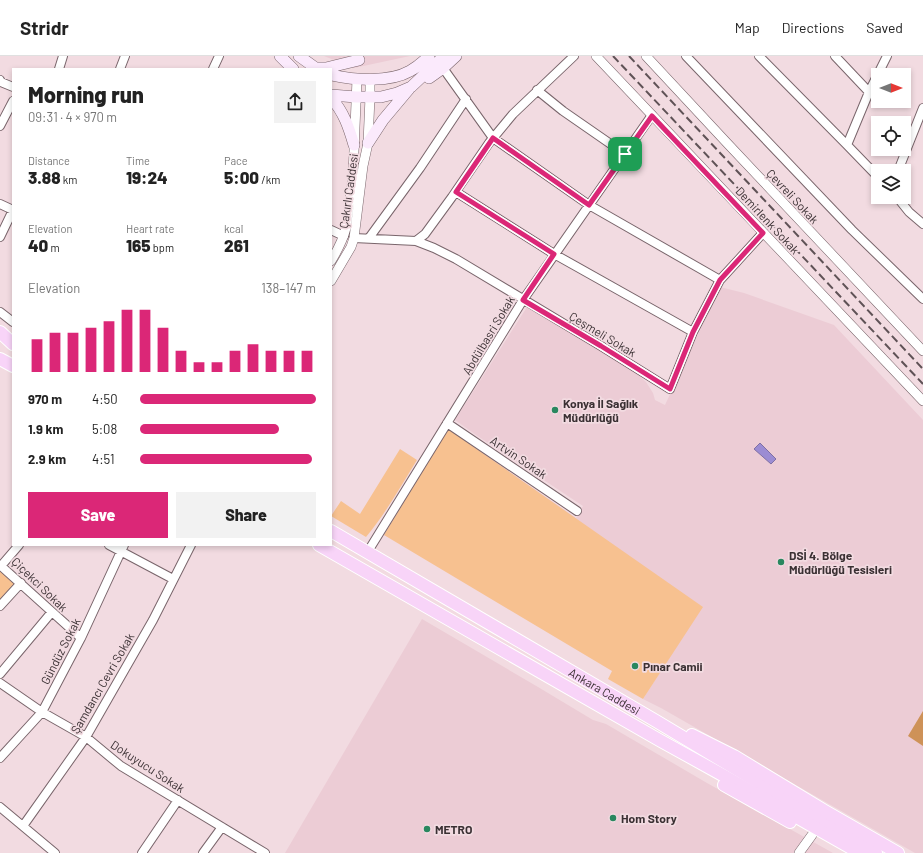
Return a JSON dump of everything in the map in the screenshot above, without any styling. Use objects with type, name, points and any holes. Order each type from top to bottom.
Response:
[{"type":"main road","points":[[280,56],[292,68]]},
{"type":"main road","points":[[299,56],[316,68],[326,68],[359,60]]},
{"type":"main road","points":[[375,79],[402,69],[418,56]]},
{"type":"main road","points":[[332,75],[357,79],[375,79],[401,75],[417,67],[429,56]]},
{"type":"main road","points":[[368,143],[383,120],[411,86],[444,56]]},
{"type":"main road","points":[[332,97],[390,96],[422,82],[443,68],[456,56]]},
{"type":"main road","points":[[332,98],[343,113],[351,132],[354,145]]},
{"type":"main road","points":[[0,332],[12,344]]},
{"type":"main road","points":[[0,337],[12,344]]},
{"type":"main road","points":[[0,359],[12,365]]},
{"type":"main road","name":"Ankara Caddesi","points":[[332,532],[656,721],[876,853]]},
{"type":"main road","name":"Ankara Caddesi","points":[[321,546],[660,741],[719,772],[860,853]]},
{"type":"main road","points":[[656,721],[697,736],[734,756],[898,853]]},
{"type":"main road","points":[[660,741],[723,784],[843,853]]},
{"type":"street","points":[[59,68],[63,56]]},
{"type":"street","points":[[120,68],[125,56]]},
{"type":"street","points":[[213,68],[219,56]]},
{"type":"street","points":[[416,241],[425,234],[493,138],[513,114],[574,56]]},
{"type":"street","name":"Demirlenk Sokak","points":[[596,56],[923,401]]},
{"type":"street","name":"Çevreli Sokak","points":[[646,56],[923,351]]},
{"type":"street","points":[[686,56],[852,230],[923,299]]},
{"type":"street","points":[[759,56],[871,169]]},
{"type":"street","points":[[835,56],[869,92]]},
{"type":"street","points":[[847,145],[869,92],[887,56]]},
{"type":"street","points":[[443,68],[493,138],[589,205],[720,280]]},
{"type":"street","name":"Çakırlı Caddesi","points":[[332,259],[344,236],[346,228],[353,175],[357,79]]},
{"type":"street","name":"Çakırlı Caddesi","points":[[332,279],[351,247],[354,238],[363,166],[368,143],[370,97],[375,79]]},
{"type":"street","points":[[0,80],[1,82],[12,87]]},
{"type":"street","points":[[537,90],[563,111],[625,154]]},
{"type":"street","points":[[369,238],[420,168],[466,99]]},
{"type":"street","points":[[0,126],[12,104]]},
{"type":"street","points":[[901,164],[923,108]]},
{"type":"street","name":"Abdülbasri Sokak","points":[[367,553],[523,300],[652,116]]},
{"type":"street","points":[[456,192],[554,254],[693,332]]},
{"type":"street","points":[[0,204],[12,210]]},
{"type":"street","points":[[903,204],[909,212],[923,224]]},
{"type":"street","points":[[0,237],[12,212]]},
{"type":"street","points":[[332,230],[344,236]]},
{"type":"street","name":"Çeşmeli Sokak","points":[[354,238],[416,241],[434,248],[456,259],[670,389],[693,332],[720,280],[763,233]]},
{"type":"street","points":[[0,312],[12,321]]},
{"type":"street","name":"Artvin Sokak","points":[[447,423],[577,511]]},
{"type":"street","name":"Çiçekci Sokak","points":[[18,546],[1,566],[81,638]]},
{"type":"street","name":"Şamdancı Cevri Sokak","points":[[23,826],[86,737],[153,620],[190,546]]},
{"type":"street","points":[[122,548],[173,579]]},
{"type":"street","name":"Gündüz Sokak","points":[[0,758],[42,712],[81,638],[122,548]]},
{"type":"street","points":[[0,606],[21,584]]},
{"type":"street","points":[[0,674],[52,612]]},
{"type":"street","name":"Dokuyucu Sokak","points":[[0,683],[42,712],[86,737],[122,766],[265,853]]},
{"type":"street","points":[[142,853],[178,800]]},
{"type":"street","points":[[0,807],[55,853]]},
{"type":"street","points":[[203,853],[222,827]]},
{"type":"street","points":[[800,853],[812,835]]},
{"type":"shaded area","points":[[324,56],[410,56],[354,68]]},
{"type":"shaded area","name":"DSİ 4. Bölge Müdürlüğü Tesisleri","points":[[720,287],[744,293],[834,325],[923,420],[923,853],[915,853],[643,699],[675,649],[384,535],[448,429],[576,518],[583,506],[455,420],[527,307],[633,370],[646,382],[653,393],[655,400],[665,405]]},
{"type":"shaded area","points":[[448,429],[703,607],[643,699],[608,679],[612,671],[384,535]]},
{"type":"shaded area","points":[[760,443],[776,459],[771,464],[754,449]]},
{"type":"shaded area","points":[[400,449],[417,460],[387,509],[366,537],[332,517],[341,501],[360,514]]},
{"type":"shaded area","points":[[0,565],[17,582],[0,602]]},
{"type":"shaded area","points":[[422,619],[593,720],[606,724],[707,783],[833,853],[285,853]]},
{"type":"shaded area","points":[[923,711],[923,746],[908,736]]},
{"type":"railway","points":[[613,56],[923,384]]},
{"type":"railway","points":[[629,56],[923,369]]},
{"type":"place","name":"Konya İl Sağlık Müdürlüğü","points":[[555,410]]},
{"type":"place","name":"DSİ 4. Bölge Müdürlüğü Tesisleri","points":[[781,562]]},
{"type":"place","name":"Pınar Camii","points":[[635,666]]},
{"type":"place","name":"Hom Story","points":[[613,818]]},
{"type":"place","name":"METRO","points":[[427,829]]},
{"type":"route","points":[[652,116],[763,233],[720,280],[693,332],[670,389],[523,300],[554,254],[456,192],[493,138],[589,205],[625,154],[652,116]]}]
